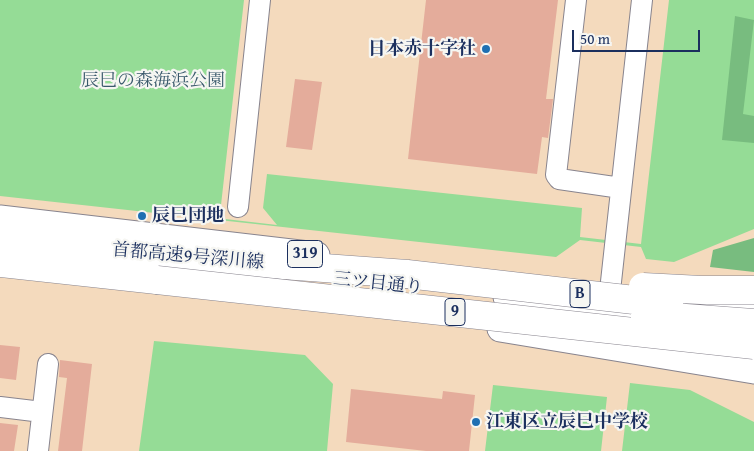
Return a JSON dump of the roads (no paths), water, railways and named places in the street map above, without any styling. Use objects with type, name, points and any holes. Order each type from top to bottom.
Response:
[{"type":"highway","name":"首都高速9号深川線","points":[[0,239],[158,256],[407,274]]},
{"type":"highway","name":"首都高速9号深川線","points":[[0,264],[157,280]]},
{"type":"highway","name":"9","points":[[407,274],[701,290],[754,290]]},
{"type":"highway","name":"B","points":[[407,274],[754,314]]},
{"type":"highway","name":"9","points":[[157,280],[754,344]]},
{"type":"highway","points":[[157,280],[754,323]]},
{"type":"main road","name":"三ツ目通り","points":[[0,218],[754,306]]},
{"type":"main road","name":"三ツ目通り","points":[[0,244],[507,297],[731,335],[754,344]]},
{"type":"main road","points":[[0,274],[486,327],[754,371]]},
{"type":"street","points":[[238,206],[260,0]]},
{"type":"street","points":[[576,0],[556,175],[559,180],[621,188]]},
{"type":"street","points":[[602,346],[610,290],[642,0]]},
{"type":"street","points":[[38,451],[48,364]]},
{"type":"street","points":[[0,407],[42,412]]},
{"type":"place","name":"日本赤十字社","points":[[486,49]]},
{"type":"place","name":"辰巳団地","points":[[142,216]]},
{"type":"place","name":"江東区立辰巳中学校","points":[[476,422]]},
{"type":"park label","name":"辰巳の森海浜公園","points":[[153,81]]}]
